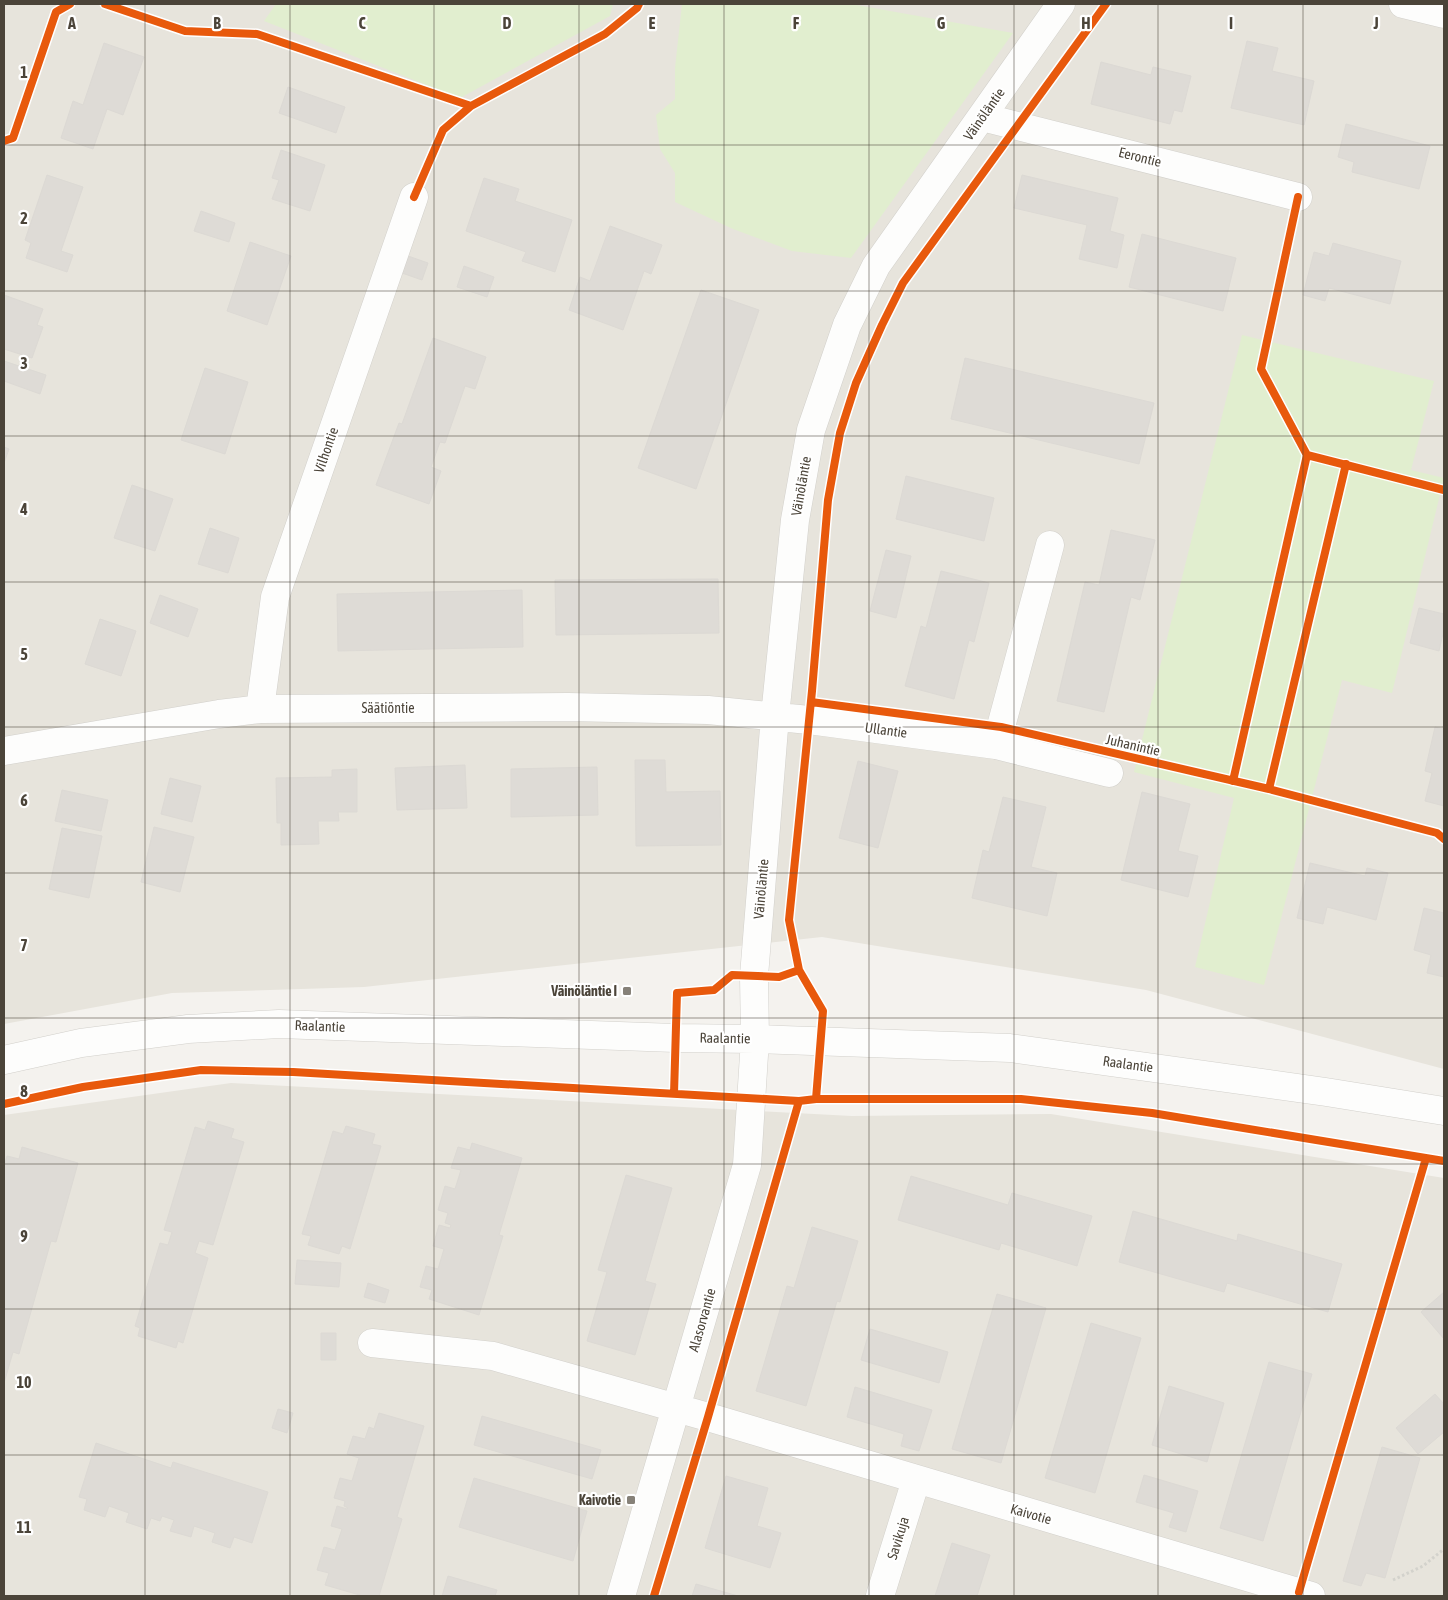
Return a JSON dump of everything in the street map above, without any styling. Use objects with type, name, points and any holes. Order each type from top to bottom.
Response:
[{"type":"street","name":"Väinöläntie","points":[[755,1039],[754,976],[775,716],[795,520],[809,439],[847,325],[876,266],[1061,4]]},
{"type":"street","points":[[1403,4],[1444,14]]},
{"type":"street","name":"Eerontie","points":[[982,117],[1298,197]]},
{"type":"street","name":"Vilhontie","points":[[260,709],[275,597],[414,197]]},
{"type":"street","points":[[996,745],[1050,545]]},
{"type":"street","name":"Säätiöntie","points":[[4,751],[219,714],[260,709],[568,706],[708,710],[775,716]]},
{"type":"street","name":"Ullantie","points":[[775,716],[996,745],[1109,773]]},
{"type":"street","name":"Raalantie","points":[[4,1060],[81,1043],[168,1032],[279,1024],[1010,1048],[1326,1092],[1444,1111]]},
{"type":"street","name":"Alasorvantie","points":[[621,1596],[747,1165],[755,1039]]},
{"type":"street","name":"Kaivotie","points":[[372,1343],[493,1356],[677,1408],[1311,1596]]},
{"type":"street","name":"Savikuja","points":[[880,1596],[916,1480]]},
{"type":"path","points":[[1392,1580],[1423,1566],[1444,1549]]},
{"type":"shaded area","points":[[4,4],[1444,4],[1444,1069],[1146,990],[822,937],[364,987],[172,993],[4,1024]]},
{"type":"shaded area","points":[[231,1083],[852,1116],[1051,1114],[1444,1178],[1444,1596],[4,1596],[4,1115]]},
{"type":"green space","points":[[276,4],[613,4],[610,16],[460,98],[264,21]]},
{"type":"green space","points":[[682,4],[851,4],[1013,33],[851,258],[792,251],[733,229],[675,202],[675,173],[660,149],[656,115],[675,99],[675,68]]},
{"type":"green space","points":[[1242,335],[1434,381],[1411,470],[1444,478],[1392,693],[1342,680],[1264,985],[1195,967],[1234,798],[1134,772]]},
{"type":"building","points":[[1247,41],[1278,48],[1272,71],[1314,81],[1304,125],[1231,108]]},
{"type":"building","points":[[104,43],[144,57],[123,115],[107,109],[93,149],[61,138],[73,101],[83,105]]},
{"type":"building","points":[[1101,62],[1151,75],[1153,67],[1191,76],[1182,112],[1174,110],[1170,124],[1091,104]]},
{"type":"building","points":[[288,87],[345,107],[336,133],[279,113]]},
{"type":"building","points":[[1346,124],[1430,146],[1419,189],[1352,172],[1354,162],[1338,157]]},
{"type":"building","points":[[281,150],[325,165],[310,211],[272,199],[279,180],[272,178]]},
{"type":"building","points":[[47,175],[83,187],[61,251],[73,255],[67,272],[26,258],[31,243],[25,240]]},
{"type":"building","points":[[1022,175],[1118,198],[1110,231],[1124,235],[1117,268],[1079,259],[1087,225],[1014,208]]},
{"type":"building","points":[[484,178],[519,189],[515,201],[572,220],[555,272],[522,261],[526,252],[466,231]]},
{"type":"building","points":[[201,211],[235,223],[229,242],[194,231]]},
{"type":"building","points":[[610,226],[662,245],[651,274],[644,271],[623,330],[569,310],[580,277],[590,281]]},
{"type":"building","points":[[1142,234],[1236,258],[1223,311],[1129,287]]},
{"type":"building","points":[[250,242],[291,256],[267,325],[227,311]]},
{"type":"building","points":[[1333,243],[1401,261],[1390,304],[1329,288],[1325,301],[1303,295],[1314,252],[1329,256]]},
{"type":"building","points":[[408,256],[428,263],[422,280],[402,273]]},
{"type":"building","points":[[464,266],[494,277],[487,297],[457,287]]},
{"type":"building","points":[[701,290],[759,310],[696,489],[638,468]]},
{"type":"building","points":[[4,295],[43,309],[37,325],[43,327],[32,358],[4,349]]},
{"type":"building","points":[[433,338],[486,357],[475,389],[465,386],[445,443],[440,442],[431,467],[441,471],[429,504],[376,485],[399,423],[402,424]]},
{"type":"building","points":[[965,358],[1154,403],[1139,464],[951,419]]},
{"type":"building","points":[[4,361],[46,375],[40,394],[4,381]]},
{"type":"building","points":[[205,368],[248,382],[225,454],[181,440]]},
{"type":"building","points":[[4,447],[9,449],[4,463]]},
{"type":"building","points":[[906,476],[994,498],[984,541],[896,519]]},
{"type":"building","points":[[132,485],[173,499],[155,551],[114,538]]},
{"type":"building","points":[[210,528],[239,538],[228,573],[198,564]]},
{"type":"building","points":[[1111,530],[1155,540],[1140,600],[1131,597],[1104,712],[1057,701],[1085,582],[1099,585]]},
{"type":"building","points":[[886,550],[911,556],[896,618],[870,611]]},
{"type":"building","points":[[941,571],[989,583],[974,642],[969,640],[954,699],[905,686],[921,626],[926,628]]},
{"type":"building","points":[[718,579],[719,633],[556,635],[555,580]]},
{"type":"building","points":[[522,590],[523,647],[338,651],[337,594]]},
{"type":"building","points":[[160,595],[198,609],[188,637],[150,623]]},
{"type":"building","points":[[1419,608],[1444,614],[1444,629],[1439,651],[1410,643]]},
{"type":"building","points":[[100,619],[136,631],[121,676],[85,664]]},
{"type":"building","points":[[1435,727],[1444,729],[1444,806],[1425,801],[1432,773],[1425,771]]},
{"type":"building","points":[[635,760],[665,760],[666,792],[720,791],[721,845],[636,846]]},
{"type":"building","points":[[858,761],[898,771],[878,848],[839,838]]},
{"type":"building","points":[[465,765],[467,808],[397,810],[395,768]]},
{"type":"building","points":[[597,767],[598,815],[511,817],[511,769]]},
{"type":"building","points":[[357,769],[357,812],[338,812],[339,821],[318,821],[319,844],[281,845],[281,823],[277,823],[276,778],[332,777],[332,770]]},
{"type":"building","points":[[170,778],[201,786],[192,822],[161,814]]},
{"type":"building","points":[[62,790],[108,800],[101,831],[55,821]]},
{"type":"building","points":[[1142,792],[1190,804],[1178,851],[1198,856],[1188,897],[1121,880]]},
{"type":"building","points":[[1003,797],[1046,807],[1031,867],[1057,873],[1047,916],[972,898],[983,850],[989,852]]},
{"type":"building","points":[[154,827],[194,837],[180,892],[141,882]]},
{"type":"building","points":[[62,828],[102,836],[89,898],[49,889]]},
{"type":"building","points":[[1310,863],[1365,876],[1367,868],[1388,873],[1376,920],[1327,907],[1323,924],[1297,918]]},
{"type":"building","points":[[1424,908],[1444,913],[1444,977],[1427,973],[1431,955],[1414,950]]},
{"type":"building","points":[[208,1121],[234,1129],[231,1138],[244,1142],[213,1245],[199,1241],[195,1253],[208,1258],[183,1343],[178,1341],[176,1348],[138,1336],[140,1328],[135,1326],[160,1243],[168,1245],[172,1232],[164,1230],[195,1127],[205,1130]]},
{"type":"building","points":[[346,1126],[375,1134],[372,1144],[381,1146],[350,1249],[342,1246],[339,1254],[308,1245],[311,1236],[302,1234],[333,1131],[343,1134]]},
{"type":"building","points":[[472,1143],[522,1158],[499,1235],[503,1236],[479,1315],[429,1299],[432,1290],[420,1287],[426,1266],[438,1269],[444,1249],[433,1246],[439,1225],[450,1228],[451,1225],[445,1223],[448,1213],[438,1210],[445,1186],[455,1189],[461,1170],[451,1168],[458,1147],[470,1150]]},
{"type":"building","points":[[22,1147],[78,1163],[56,1242],[51,1241],[19,1354],[13,1352],[4,1383],[4,1166],[7,1156],[19,1159]]},
{"type":"building","points":[[626,1175],[672,1188],[645,1281],[656,1284],[635,1355],[587,1341],[607,1272],[598,1270]]},
{"type":"building","points":[[911,1176],[1008,1205],[1012,1193],[1092,1216],[1077,1266],[1001,1243],[999,1250],[898,1220]]},
{"type":"building","points":[[1133,1211],[1237,1241],[1238,1234],[1342,1264],[1328,1312],[1227,1283],[1224,1292],[1119,1262]]},
{"type":"building","points":[[812,1227],[858,1241],[840,1302],[837,1301],[806,1406],[756,1391],[787,1286],[794,1288]]},
{"type":"building","points":[[297,1260],[341,1263],[339,1287],[295,1284]]},
{"type":"building","points":[[368,1283],[389,1290],[385,1303],[364,1297]]},
{"type":"building","points":[[1444,1292],[1444,1339],[1421,1312]]},
{"type":"building","points":[[997,1294],[1046,1308],[1001,1463],[952,1449]]},
{"type":"building","points":[[1091,1323],[1141,1338],[1095,1493],[1045,1478]]},
{"type":"building","points":[[870,1329],[948,1352],[939,1383],[861,1360]]},
{"type":"building","points":[[321,1333],[336,1333],[336,1360],[321,1360]]},
{"type":"building","points":[[1269,1362],[1312,1374],[1263,1541],[1220,1528]]},
{"type":"building","points":[[1169,1386],[1224,1403],[1207,1462],[1152,1445]]},
{"type":"building","points":[[855,1387],[932,1410],[919,1451],[901,1446],[904,1434],[847,1417]]},
{"type":"building","points":[[1435,1394],[1444,1404],[1444,1432],[1418,1454],[1396,1428]]},
{"type":"building","points":[[278,1409],[293,1413],[287,1433],[272,1428]]},
{"type":"building","points":[[379,1413],[424,1426],[397,1517],[402,1519],[379,1596],[363,1596],[325,1585],[329,1573],[317,1570],[324,1547],[335,1550],[342,1529],[331,1526],[337,1506],[348,1508],[344,1506],[345,1501],[334,1498],[340,1478],[352,1481],[359,1458],[347,1454],[353,1436],[365,1439],[369,1427],[374,1429]]},
{"type":"building","points":[[482,1416],[601,1450],[592,1479],[474,1445]]},
{"type":"building","points":[[96,1443],[171,1468],[173,1462],[268,1492],[252,1543],[234,1537],[230,1548],[212,1542],[215,1533],[194,1526],[191,1537],[170,1531],[174,1520],[162,1516],[160,1521],[151,1518],[147,1529],[126,1522],[129,1513],[109,1506],[105,1517],[84,1510],[87,1499],[79,1497]]},
{"type":"building","points":[[1382,1447],[1420,1458],[1385,1578],[1366,1573],[1361,1586],[1343,1581]]},
{"type":"building","points":[[1144,1475],[1198,1491],[1186,1532],[1169,1527],[1174,1513],[1136,1502]]},
{"type":"building","points":[[726,1476],[768,1488],[757,1526],[781,1533],[770,1568],[705,1548]]},
{"type":"building","points":[[474,1478],[587,1511],[573,1561],[459,1527]]},
{"type":"building","points":[[952,1543],[990,1555],[977,1596],[935,1596]]},
{"type":"building","points":[[448,1576],[497,1590],[495,1596],[442,1596]]},
{"type":"building","points":[[696,1584],[738,1596],[692,1596]]},
{"type":"cycle path","points":[[4,141],[13,138],[56,12],[70,4]]},
{"type":"cycle path","points":[[105,4],[185,31],[257,34],[471,106]]},
{"type":"cycle path","points":[[414,197],[443,130],[471,106],[605,34],[637,8],[639,4]]},
{"type":"cycle path","points":[[816,1099],[823,1011],[799,970],[789,920],[812,691],[828,500],[840,433],[856,383],[903,283],[1106,4]]},
{"type":"cycle path","points":[[1298,197],[1261,369],[1307,455],[1444,490]]},
{"type":"cycle path","points":[[1233,781],[1307,455]]},
{"type":"cycle path","points":[[1269,789],[1346,464]]},
{"type":"cycle path","name":"Juhanintie","points":[[811,702],[1001,727],[1269,789],[1437,833],[1444,839]]},
{"type":"cycle path","points":[[674,1094],[677,993],[714,990],[732,975],[779,977],[799,970]]},
{"type":"cycle path","points":[[4,1104],[83,1087],[201,1070],[293,1072],[799,1101],[816,1099],[1021,1099],[1152,1113],[1444,1161]]},
{"type":"cycle path","points":[[654,1596],[708,1417],[799,1101]]},
{"type":"cycle path","points":[[1299,1592],[1426,1158]]},
{"type":"place","name":"Väinöläntie I","points":[[627,991]]},
{"type":"place","name":"Kaivotie","points":[[631,1500]]}]
